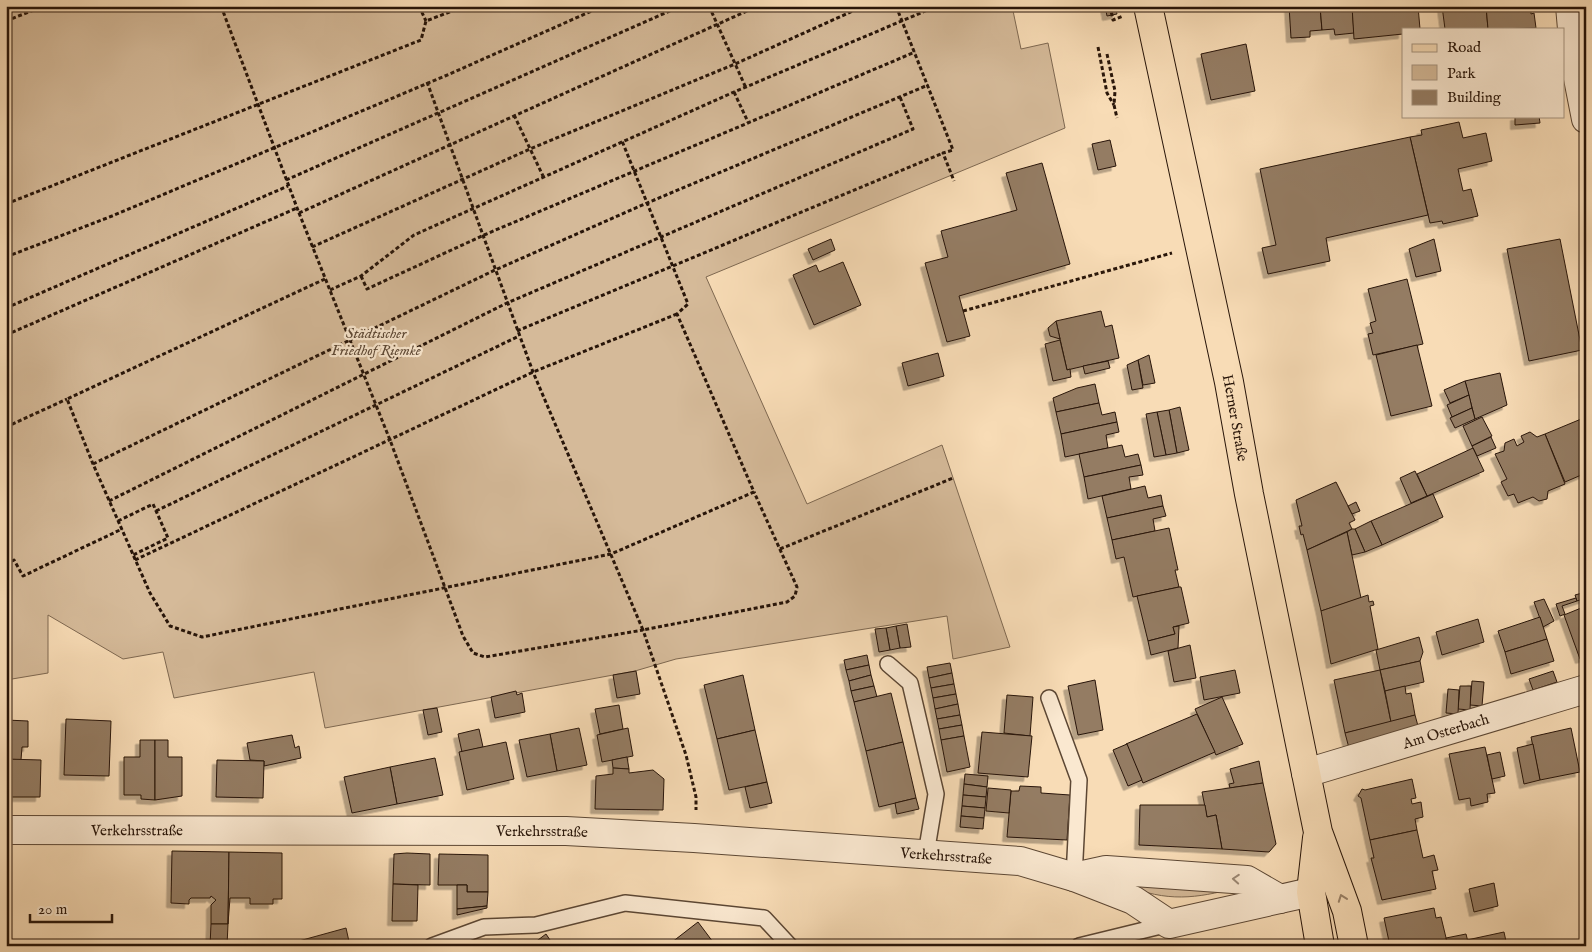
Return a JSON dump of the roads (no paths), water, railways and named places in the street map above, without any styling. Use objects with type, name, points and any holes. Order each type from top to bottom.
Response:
[{"type":"main road","name":"Herner Straße","points":[[1148,6],[1199,245],[1318,832],[1346,911],[1354,946]]},
{"type":"main road","name":"Herner Straße","points":[[1318,832],[1311,892],[1320,946]]},
{"type":"main road","points":[[1311,892],[1343,946]]},
{"type":"street","points":[[1570,6],[1576,63],[1586,120]]},
{"type":"street","name":"Am Osterbach","points":[[1306,774],[1586,689]]},
{"type":"street","name":"Verkehrsstraße","points":[[6,830],[566,832],[694,838],[1020,861],[1074,877],[1133,900],[1169,924]]},
{"type":"street","name":"Verkehrsstraße","points":[[1074,877],[1106,870],[1247,880],[1280,899]]},
{"type":"street","points":[[1169,924],[1311,892]]},
{"type":"lane","points":[[888,664],[910,683],[936,794],[926,854]]},
{"type":"lane","points":[[1050,698],[1079,780],[1074,877]]},
{"type":"lane","points":[[432,946],[484,927],[536,925],[625,903],[764,918],[790,946]]},
{"type":"lane","points":[[1079,946],[1169,924]]},
{"type":"park label","name":"Städtischer Friedhof Riemke","points":[[376,342]]}]
